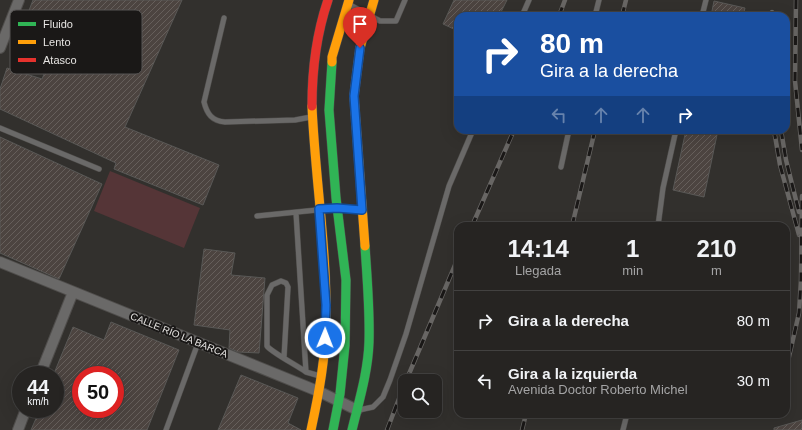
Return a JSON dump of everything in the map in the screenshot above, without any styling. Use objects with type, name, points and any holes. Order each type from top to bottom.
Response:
[{"type":"main road","points":[[311,430],[320,392],[325,338],[326,305],[312,116],[313,76],[320,25],[328,0]]},
{"type":"main road","points":[[352,430],[364,381],[369,343],[369,310],[354,96],[360,48],[374,0]]},
{"type":"main road","points":[[333,430],[339,401],[345,345],[346,280],[337,208],[329,110],[332,57],[348,2]]},
{"type":"street","points":[[15,10],[19,0]]},
{"type":"street","points":[[0,48],[10,23]]},
{"type":"street","name":"CALLE RÍO LA BARCA","points":[[0,262],[320,392],[357,410]]},
{"type":"street","points":[[44,366],[73,292]]},
{"type":"street","points":[[18,430],[23,418]]},
{"type":"lane","points":[[348,2],[380,21],[396,21],[405,0]]},
{"type":"lane","points":[[524,12],[529,0]]},
{"type":"lane","points":[[596,12],[599,0]]},
{"type":"lane","points":[[703,12],[706,0]]},
{"type":"lane","points":[[224,18],[204,102],[206,110],[211,118],[225,122],[295,120],[312,116]]},
{"type":"lane","points":[[0,128],[98,169]]},
{"type":"lane","points":[[357,410],[373,407],[383,397],[406,334],[449,186],[471,134]]},
{"type":"lane","points":[[561,166],[568,134]]},
{"type":"lane","points":[[659,222],[675,134]]},
{"type":"lane","points":[[257,216],[296,213],[319,209],[337,208],[362,210]]},
{"type":"lane","points":[[296,213],[306,372]]},
{"type":"lane","points":[[284,357],[288,287],[286,283],[281,281],[272,285],[267,294],[267,346],[269,350],[284,357],[306,372],[321,377]]},
{"type":"lane","points":[[166,430],[198,343]]},
{"type":"lane","points":[[623,430],[626,418]]},
{"type":"shaded area","points":[[110,171],[200,208],[184,248],[94,211]]},
{"type":"building","points":[[33,0],[182,0],[125,127],[219,165],[203,205],[114,169],[116,163],[0,109],[0,89],[7,68],[10,69],[10,74],[26,74],[42,79],[44,74],[142,74],[142,10],[29,10]]},
{"type":"building","points":[[454,0],[507,0],[501,12],[454,12],[454,29],[443,24]]},
{"type":"building","points":[[714,1],[745,8],[744,12],[712,12]]},
{"type":"building","points":[[685,134],[717,134],[704,197],[673,190]]},
{"type":"building","points":[[0,137],[102,184],[59,279],[0,253]]},
{"type":"building","points":[[204,249],[235,253],[231,275],[265,278],[259,353],[238,352],[229,348],[230,330],[194,325]]},
{"type":"building","points":[[111,322],[179,350],[147,430],[31,430],[36,418],[64,418],[64,366],[57,366],[73,327],[104,340]]},
{"type":"building","points":[[241,375],[298,398],[288,423],[301,430],[218,430]]},
{"type":"building","points":[[802,420],[802,430],[774,430],[774,428]]},
{"type":"railway","points":[[560,12],[565,0]]},
{"type":"railway","points":[[623,12],[626,0]]},
{"type":"railway","points":[[796,0],[795,81],[802,150]]},
{"type":"railway","points":[[474,222],[512,134]]},
{"type":"railway","points":[[573,222],[594,134]]},
{"type":"railway","points":[[775,134],[780,165],[799,235]]},
{"type":"railway","points":[[782,134],[786,160],[799,212]]},
{"type":"railway","points":[[790,352],[799,313],[802,196]]},
{"type":"railway","points":[[409,374],[454,267]]},
{"type":"railway","points":[[387,430],[398,401]]},
{"type":"railway","points":[[522,430],[525,418]]},
{"type":"traffic: fast","points":[[332,62],[329,110],[336,198],[346,280],[345,345],[340,394],[333,430]]},
{"type":"traffic: fast","points":[[352,430],[363,386],[369,342],[365,246]]},
{"type":"traffic: slow","points":[[332,62],[332,57],[349,0]]},
{"type":"traffic: slow","points":[[365,246],[354,96],[360,48],[374,0]]},
{"type":"traffic: slow","points":[[311,430],[322,374],[326,319],[325,266],[312,106]]},
{"type":"traffic: jam","points":[[312,106],[313,79],[318,39],[320,26],[328,0]]},
{"type":"route","points":[[325,338],[326,305],[319,209],[337,208],[362,210],[354,96],[360,48]]}]
